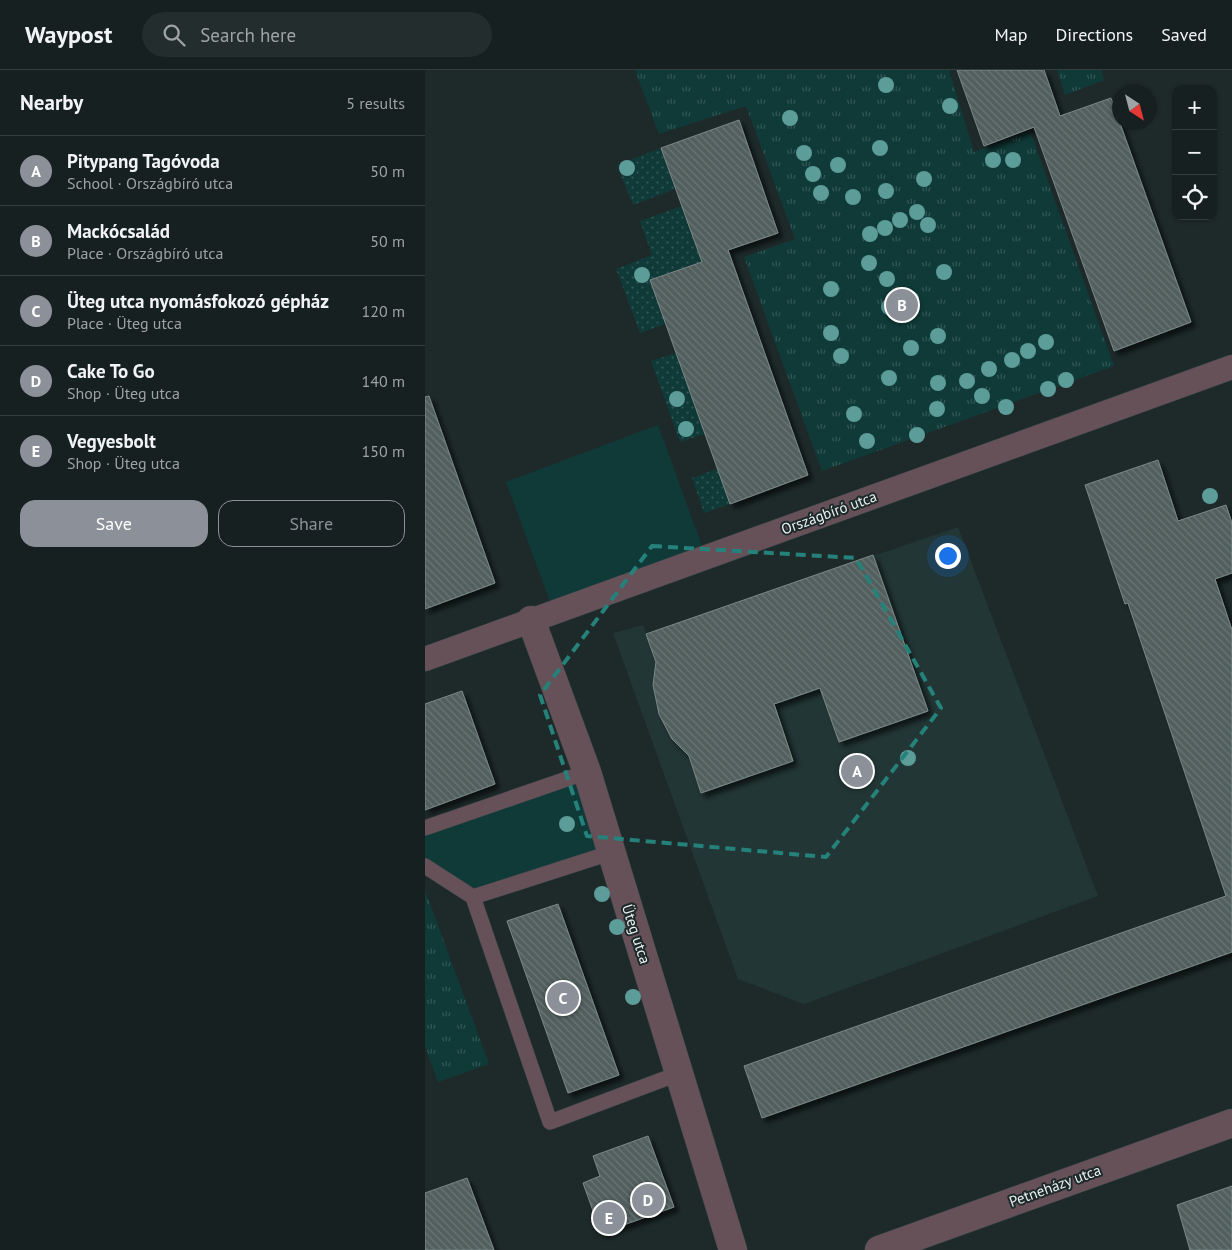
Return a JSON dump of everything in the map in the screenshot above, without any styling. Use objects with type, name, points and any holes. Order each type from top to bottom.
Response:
[{"type":"street","name":"Országbíró utca","points":[[425,659],[1232,367]]},
{"type":"street","name":"Üteg utca","points":[[531,620],[587,772],[610,853],[680,1073],[733,1250]]},
{"type":"street","name":"Petneházy utca","points":[[879,1250],[1232,1123]]},
{"type":"lane","points":[[425,828],[587,772]]},
{"type":"lane","points":[[473,897],[610,853]]},
{"type":"lane","points":[[425,866],[473,897],[550,1122],[680,1073]]},
{"type":"highlighted area","points":[[652,546],[856,558],[941,708],[826,857],[587,836],[540,695]]},
{"type":"shaded area","points":[[958,527],[1098,896],[804,1004],[738,979],[613,633],[643,625],[646,634]]},
{"type":"green space","points":[[635,70],[949,70],[974,152],[1030,131],[1114,366],[822,471],[744,257],[795,239],[746,106],[659,134]]},
{"type":"green space","points":[[1057,70],[1101,70],[1104,80],[1065,95]]},
{"type":"green space","points":[[661,148],[675,189],[633,205],[617,165]]},
{"type":"green space","points":[[682,206],[704,269],[677,270],[650,280],[666,324],[640,333],[616,269],[652,255],[640,221]]},
{"type":"green space","points":[[676,353],[705,434],[680,442],[651,361]]},
{"type":"green space","points":[[658,425],[706,557],[554,612],[506,482]]},
{"type":"green space","points":[[717,469],[730,504],[704,513],[692,478]]},
{"type":"green space","points":[[587,772],[610,853],[473,897],[425,866],[425,828]]},
{"type":"green space","points":[[425,890],[489,1064],[438,1082],[425,1046]]},
{"type":"building","points":[[957,70],[1044,70],[1060,116],[1111,98],[1112,130],[1122,130],[1191,322],[1114,351],[1034,127],[984,146]]},
{"type":"building","points":[[739,120],[778,233],[728,250],[808,475],[730,504],[650,280],[702,262],[661,148]]},
{"type":"building","points":[[429,396],[495,583],[425,609],[425,397]]},
{"type":"building","points":[[1158,460],[1178,521],[1226,505],[1232,523],[1232,573],[1215,579],[1232,630],[1232,952],[762,1118],[744,1066],[1226,896],[1128,603],[1125,604],[1085,485]]},
{"type":"building","points":[[873,555],[928,711],[839,742],[820,688],[774,704],[793,761],[701,793],[689,756],[672,739],[659,714],[653,685],[656,662],[646,634]]},
{"type":"building","points":[[462,691],[495,784],[425,810],[425,704]]},
{"type":"building","points":[[558,904],[619,1075],[568,1093],[507,921]]},
{"type":"building","points":[[648,1136],[674,1207],[601,1233],[583,1183],[600,1176],[593,1156]]},
{"type":"building","points":[[467,1178],[494,1250],[425,1250],[425,1193]]},
{"type":"building","points":[[1232,1186],[1232,1250],[1190,1250],[1177,1205]]},
{"type":"place","name":"Mackócsalád","points":[[902,305]]},
{"type":"place","name":"Pitypang Tagóvoda","points":[[857,771]]},
{"type":"place","name":"Üteg utca nyomásfokozó gépház","points":[[563,998]]},
{"type":"place","name":"Cake To Go","points":[[648,1200]]},
{"type":"place","name":"Vegyesbolt","points":[[609,1218]]}]
